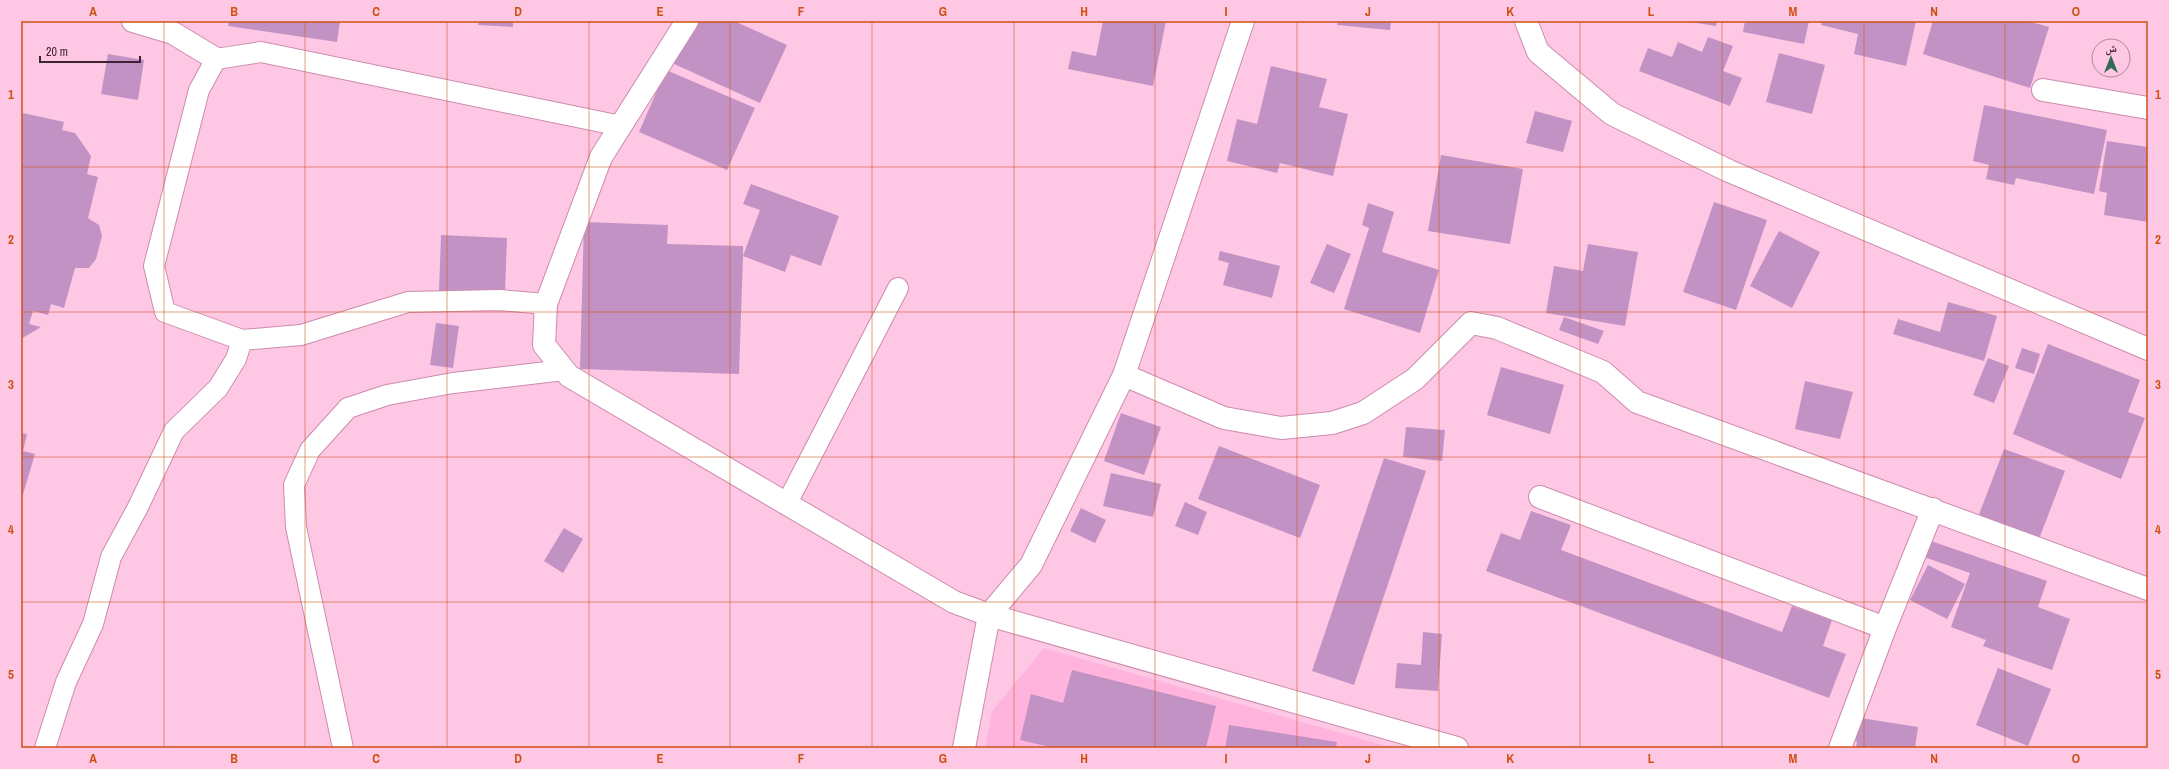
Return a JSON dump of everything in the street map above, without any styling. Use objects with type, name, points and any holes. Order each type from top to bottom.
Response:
[{"type":"street","points":[[133,21],[173,34],[216,59]]},
{"type":"street","points":[[687,21],[601,157],[546,304],[544,345],[569,376],[954,602],[989,615],[1457,748]]},
{"type":"street","points":[[964,748],[989,615],[1031,565],[1124,375],[1243,21]]},
{"type":"street","points":[[1526,21],[1538,52],[1612,114],[1729,171],[2148,349]]},
{"type":"street","points":[[2043,90],[2148,108]]},
{"type":"street","points":[[1124,375],[1224,418],[1281,428],[1332,423],[1363,413],[1415,378],[1471,323],[1497,328],[1603,372],[1638,402],[2148,589]]},
{"type":"street","points":[[1540,497],[1885,628]]},
{"type":"street","points":[[1840,748],[1885,628],[1933,509]]},
{"type":"lane","points":[[546,304],[500,300],[408,302],[301,335],[242,340],[165,312],[154,266],[199,90],[216,59],[261,52],[621,126]]},
{"type":"lane","points":[[787,504],[898,288]]},
{"type":"lane","points":[[45,748],[66,682],[93,624],[111,557],[138,507],[174,431],[218,388],[236,359],[242,340]]},
{"type":"lane","points":[[343,748],[296,527],[294,485],[310,450],[348,408],[386,394],[564,370]]},
{"type":"shaded area","points":[[1044,648],[1393,748],[985,748],[992,711]]},
{"type":"building","points":[[229,21],[340,21],[337,42],[228,26]]},
{"type":"building","points":[[479,21],[513,21],[513,27],[478,25]]},
{"type":"building","points":[[691,21],[734,21],[787,45],[760,103],[672,63]]},
{"type":"building","points":[[1103,21],[1166,21],[1153,86],[1068,69],[1072,51],[1096,56]]},
{"type":"building","points":[[1338,21],[1391,21],[1390,30],[1337,25]]},
{"type":"building","points":[[1684,21],[1717,21],[1716,26]]},
{"type":"building","points":[[1745,21],[1809,21],[1804,44],[1743,32]]},
{"type":"building","points":[[1822,21],[1916,21],[1906,66],[1854,54],[1858,34],[1821,25]]},
{"type":"building","points":[[1933,21],[2028,21],[2049,27],[2030,88],[1923,54]]},
{"type":"building","points":[[1708,37],[1733,46],[1723,71],[1742,78],[1730,106],[1639,71],[1648,48],[1672,57],[1678,42],[1702,52]]},
{"type":"building","points":[[1779,53],[1825,65],[1812,114],[1766,102]]},
{"type":"building","points":[[108,54],[144,60],[138,100],[101,94]]},
{"type":"building","points":[[1271,66],[1327,79],[1319,107],[1348,114],[1333,176],[1280,163],[1277,173],[1227,161],[1237,119],[1257,124]]},
{"type":"building","points":[[666,70],[755,108],[727,170],[639,132]]},
{"type":"building","points":[[1984,105],[2107,130],[2094,194],[2016,178],[2014,185],[1986,179],[1989,165],[1973,161]]},
{"type":"building","points":[[1535,111],[1572,121],[1563,152],[1526,143]]},
{"type":"building","points":[[23,113],[64,122],[62,130],[75,133],[91,156],[87,174],[98,177],[88,218],[99,225],[102,236],[96,259],[89,268],[75,268],[64,308],[51,304],[48,315],[33,311],[29,324],[41,327],[21,339],[21,123]]},
{"type":"building","points":[[2107,141],[2148,147],[2148,222],[2104,215],[2107,193],[2099,191]]},
{"type":"building","points":[[1441,155],[1523,169],[1510,244],[1428,231]]},
{"type":"building","points":[[751,184],[839,216],[821,266],[791,255],[785,272],[743,256],[760,210],[743,204]]},
{"type":"building","points":[[1714,202],[1767,220],[1736,310],[1683,292]]},
{"type":"building","points":[[1368,203],[1394,212],[1382,252],[1439,270],[1420,333],[1344,309],[1369,228],[1362,225]]},
{"type":"building","points":[[584,222],[668,225],[667,244],[743,246],[739,374],[580,369]]},
{"type":"building","points":[[1779,231],[1820,252],[1792,308],[1750,286]]},
{"type":"building","points":[[441,235],[507,238],[505,293],[439,291]]},
{"type":"building","points":[[1327,244],[1351,254],[1334,293],[1310,283]]},
{"type":"building","points":[[1588,244],[1638,252],[1625,326],[1546,313],[1554,266],[1583,271]]},
{"type":"building","points":[[1220,251],[1280,266],[1272,298],[1223,285],[1229,263],[1218,260]]},
{"type":"building","points":[[1948,302],[1997,316],[1984,361],[1893,334],[1898,319],[1940,332]]},
{"type":"building","points":[[1564,317],[1604,331],[1598,344],[1559,330]]},
{"type":"building","points":[[436,323],[459,326],[453,368],[430,365]]},
{"type":"building","points":[[2048,344],[2140,380],[2128,412],[2145,418],[2121,479],[2013,434]]},
{"type":"building","points":[[2022,348],[2040,354],[2034,374],[2015,368]]},
{"type":"building","points":[[1988,358],[2009,366],[1994,403],[1973,395]]},
{"type":"building","points":[[1501,367],[1564,385],[1550,434],[1487,415]]},
{"type":"building","points":[[1805,381],[1853,392],[1840,439],[1795,429]]},
{"type":"building","points":[[1121,413],[1161,427],[1144,475],[1104,461]]},
{"type":"building","points":[[1406,427],[1445,430],[1442,461],[1403,457]]},
{"type":"building","points":[[21,433],[27,434],[23,451],[35,454],[21,501]]},
{"type":"building","points":[[1219,446],[1320,485],[1300,538],[1198,499]]},
{"type":"building","points":[[2004,449],[2065,471],[2039,539],[1978,517]]},
{"type":"building","points":[[1384,458],[1426,471],[1354,685],[1312,671]]},
{"type":"building","points":[[1111,473],[1161,484],[1153,517],[1103,506]]},
{"type":"building","points":[[1185,502],[1207,512],[1198,535],[1175,526]]},
{"type":"building","points":[[1081,508],[1106,520],[1095,543],[1070,531]]},
{"type":"building","points":[[1531,511],[1571,525],[1561,550],[1782,632],[1792,606],[1832,620],[1823,646],[1846,654],[1829,698],[1486,571],[1501,533],[1520,540]]},
{"type":"building","points":[[564,528],[583,539],[563,573],[544,561]]},
{"type":"building","points":[[1931,541],[2047,581],[2038,607],[2070,619],[2052,670],[1983,646],[1986,640],[1951,627],[1970,573],[1924,557]]},
{"type":"building","points":[[1928,565],[1965,584],[1947,619],[1910,600]]},
{"type":"building","points":[[1423,632],[1442,634],[1438,691],[1395,688],[1397,663],[1421,665]]},
{"type":"building","points":[[1998,668],[2051,689],[2028,746],[1976,725]]},
{"type":"building","points":[[1072,670],[1216,706],[1206,748],[1054,748],[1020,740],[1031,694],[1063,703]]},
{"type":"building","points":[[1854,717],[1918,727],[1915,748],[1856,748],[1857,741],[1850,740]]},
{"type":"building","points":[[1229,725],[1337,742],[1336,748],[1225,748]]}]
